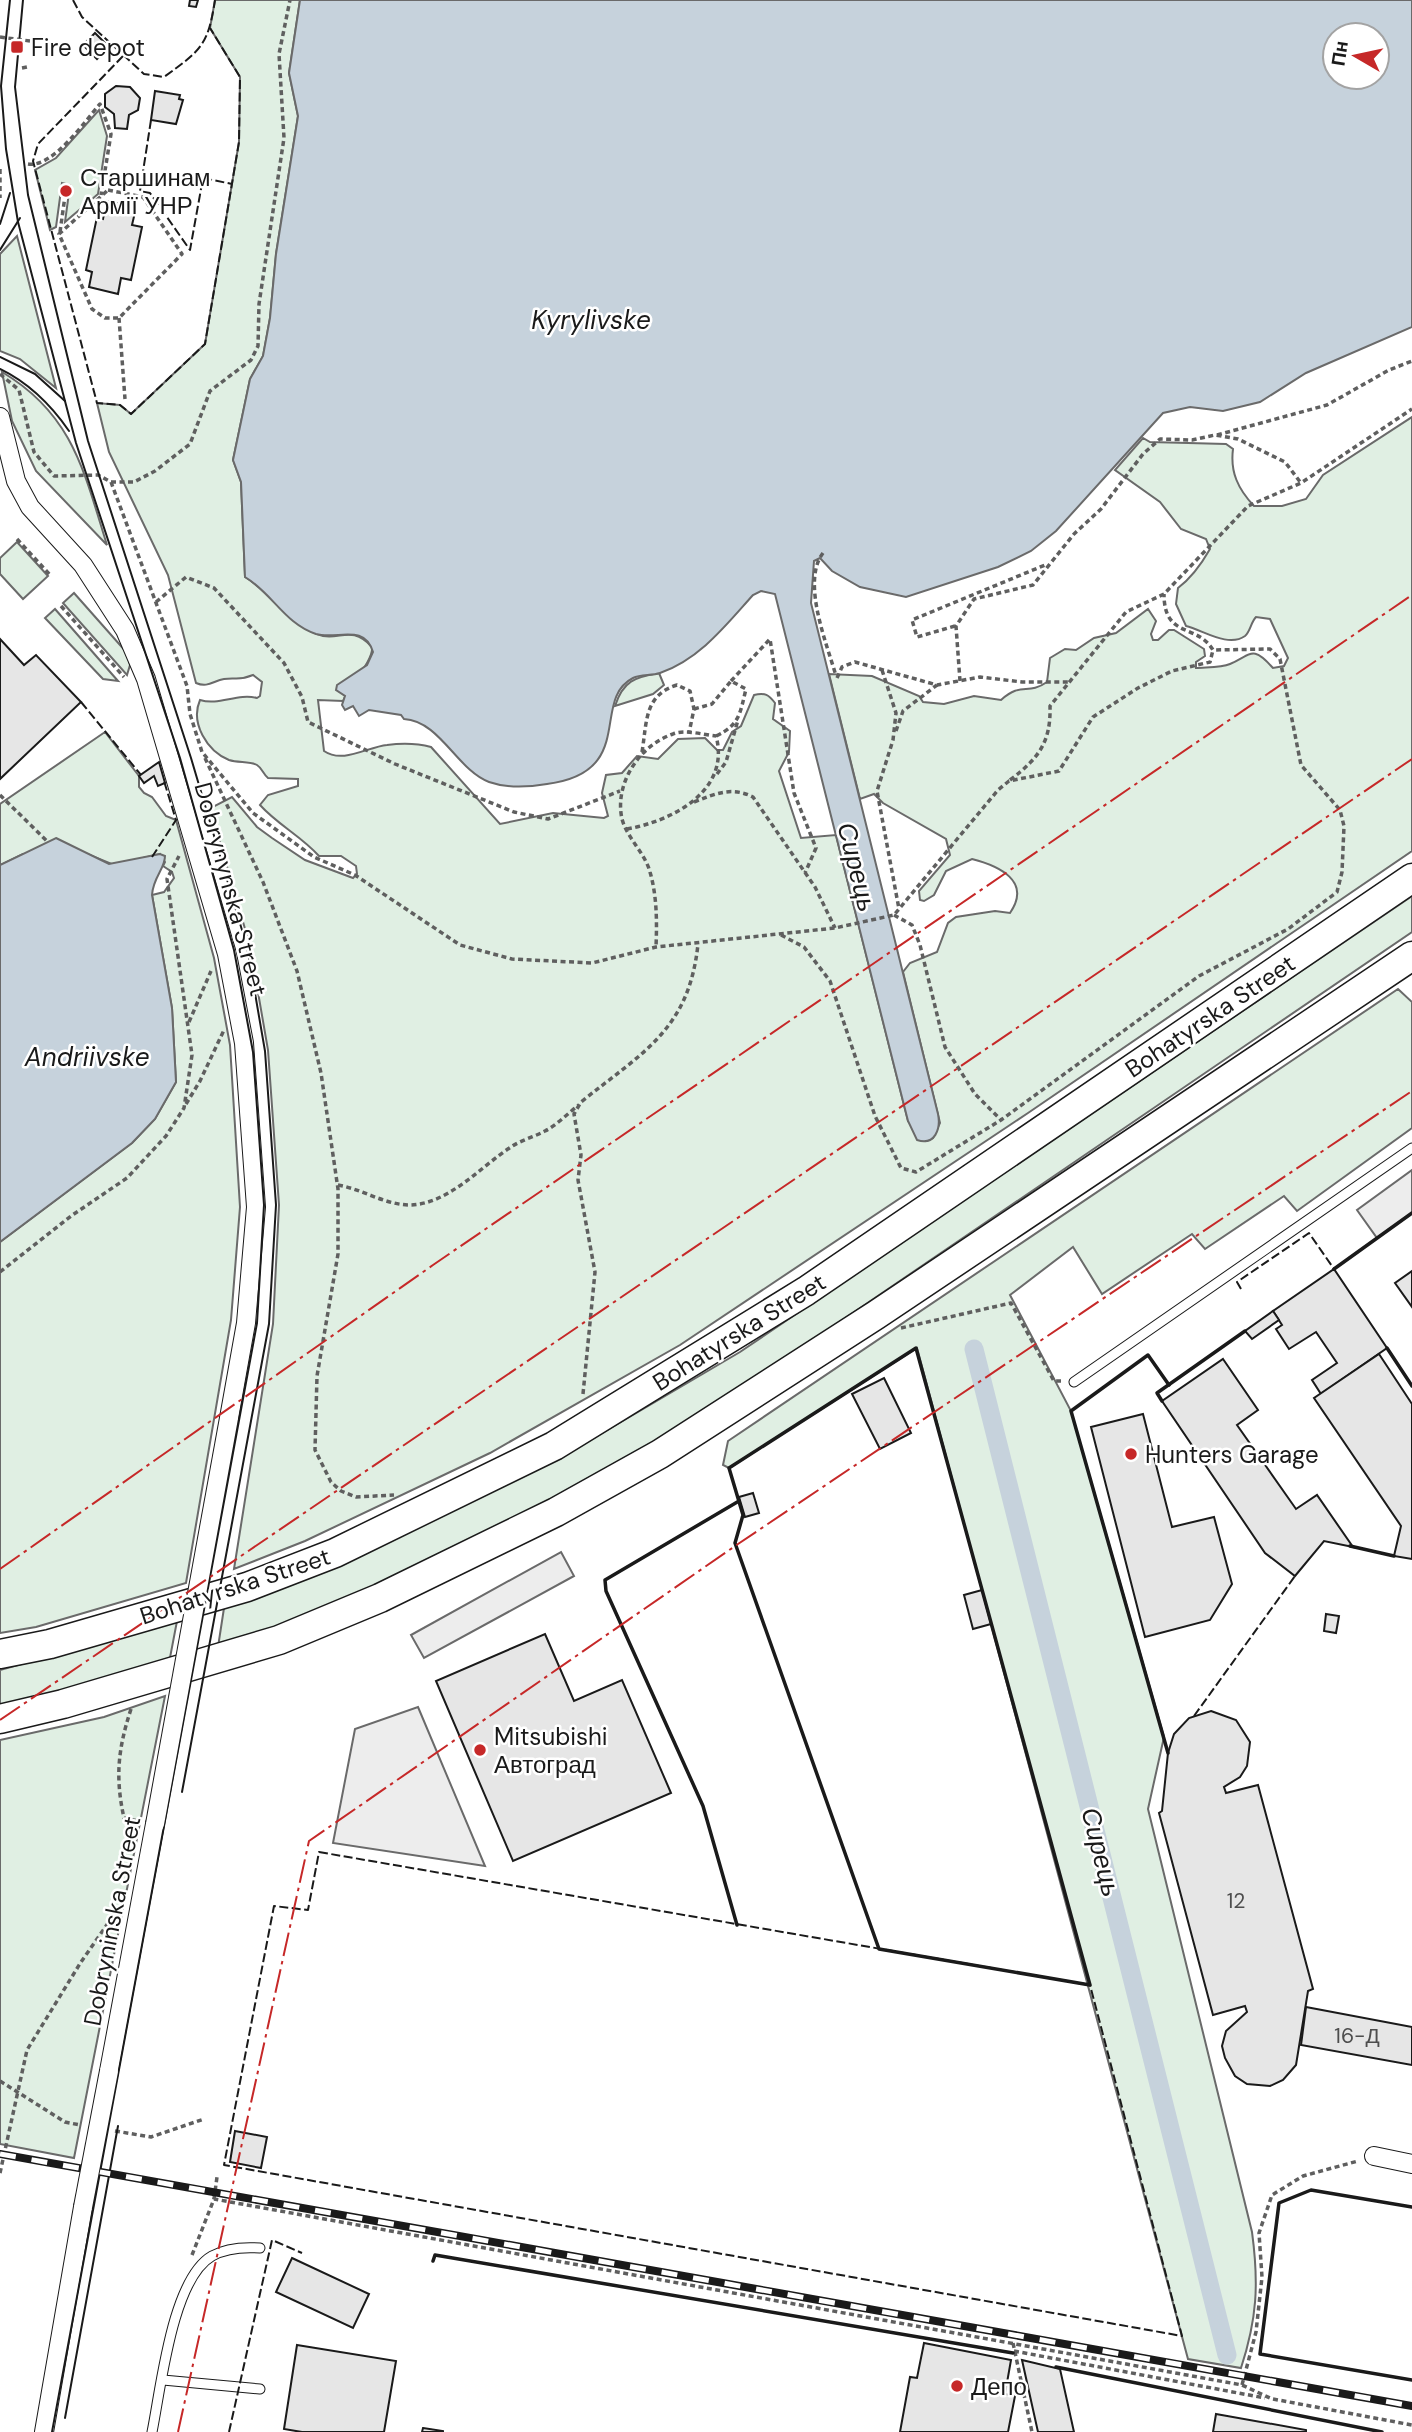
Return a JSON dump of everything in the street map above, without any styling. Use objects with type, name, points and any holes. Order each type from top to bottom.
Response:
[{"type":"main road","name":"Bohatyrska Street","points":[[0,1654],[50,1644],[260,1582],[347,1548],[554,1446],[806,1291],[1412,878]]},
{"type":"main road","points":[[0,1719],[75,1700],[279,1640],[380,1598],[556,1512],[660,1454],[876,1315],[1407,963]]},
{"type":"street","name":"Dobrynynska Street","points":[[0,416],[16,481],[30,507],[83,565],[125,630],[146,679],[228,954],[244,1043],[256,1207],[246,1323],[229,1418]]},
{"type":"street","name":"Dobryninska Street","points":[[44,2432],[83,2207],[146,1875],[151,1824],[229,1418]]},
{"type":"street","points":[[1374,2156],[1412,2164]]},
{"type":"lane","points":[[1074,1382],[1412,1148]]},
{"type":"lane","points":[[152,2432],[176,2318],[193,2274],[212,2256],[244,2247],[260,2248]]},
{"type":"lane","points":[[163,2380],[260,2389]]},
{"type":"path","points":[[0,374],[19,390],[34,452],[54,476],[98,475],[111,482],[134,482],[155,471],[190,444],[210,391],[251,360],[258,346],[259,304],[284,138],[279,54],[290,0]]},
{"type":"path","points":[[0,37],[30,41]]},
{"type":"path","points":[[28,164],[34,165],[54,156],[100,104],[111,134],[101,197]]},
{"type":"path","points":[[0,169],[0,198]]},
{"type":"path","points":[[59,234],[108,190],[143,198],[182,254],[119,318],[105,318],[92,309],[59,234],[65,196]]},
{"type":"path","points":[[119,318],[125,399]]},
{"type":"path","points":[[960,681],[956,626],[974,598],[1033,585],[1047,564],[1101,509],[1143,454],[1160,439],[1192,440],[1327,405],[1389,370],[1412,361]]},
{"type":"path","points":[[202,752],[253,813],[314,857],[355,875],[460,944],[512,959],[592,962],[656,947],[835,928],[894,915],[1009,781],[1031,764],[1051,732],[1050,706],[1126,612],[1164,594],[1248,506],[1301,483],[1412,409]]},
{"type":"path","points":[[1215,435],[1238,439],[1265,450],[1285,462],[1301,483]]},
{"type":"path","points":[[111,482],[187,686],[190,714],[202,752],[263,882],[298,971],[321,1073],[338,1185],[338,1254],[317,1376],[315,1450],[331,1482],[341,1491],[356,1497],[394,1494]]},
{"type":"path","points":[[18,539],[51,576]]},
{"type":"path","points":[[823,553],[816,563],[813,580],[819,615],[837,678],[842,667],[855,662],[937,685],[980,677],[1021,682],[1068,682]]},
{"type":"path","points":[[956,626],[917,637],[912,620],[1047,564]]},
{"type":"path","points":[[156,602],[186,577],[214,588],[284,663],[302,697],[308,722],[395,764],[514,812],[548,819],[620,791]]},
{"type":"path","points":[[1009,781],[1059,771],[1093,717],[1138,688],[1172,671],[1210,662],[1213,650],[1209,642],[1173,623],[1164,611],[1164,594]]},
{"type":"path","points":[[61,606],[124,677]]},
{"type":"path","points":[[694,709],[712,704],[770,639],[794,793],[816,848],[805,873]]},
{"type":"path","points":[[782,935],[804,947],[830,981],[875,1116],[901,1168],[916,1172],[963,1146],[1199,976],[1289,929],[1337,892],[1342,872],[1344,826],[1340,810],[1301,765],[1279,659],[1270,649],[1213,650]]},
{"type":"path","points":[[882,670],[896,713],[892,740]]},
{"type":"path","points":[[692,803],[726,762],[746,689],[732,681]]},
{"type":"path","points":[[656,947],[656,900],[650,868],[622,820],[620,791],[642,752],[652,699],[664,689],[677,685],[690,691],[694,709],[689,733]]},
{"type":"path","points":[[899,910],[877,791],[904,711],[937,685]]},
{"type":"path","points":[[642,752],[674,733],[716,736],[732,729],[740,714]]},
{"type":"path","points":[[716,736],[720,750],[716,776]]},
{"type":"path","points":[[627,830],[664,820],[692,803],[718,792],[738,789],[752,797],[805,873],[835,928]]},
{"type":"path","points":[[0,795],[48,842]]},
{"type":"path","points":[[179,856],[167,879],[192,1055],[184,1108]]},
{"type":"path","points":[[894,915],[912,925],[920,945],[945,1046],[975,1094],[1001,1120]]},
{"type":"path","points":[[338,1185],[362,1189],[381,1199],[408,1205],[427,1202],[471,1178],[512,1146],[548,1130],[660,1039],[694,979],[698,943]]},
{"type":"path","points":[[188,1024],[213,968]]},
{"type":"path","points":[[0,1272],[71,1216],[127,1178],[166,1136],[201,1081],[229,1018]]},
{"type":"path","points":[[581,1102],[574,1114],[581,1155],[578,1180],[595,1272],[583,1394]]},
{"type":"path","points":[[891,1330],[1011,1303],[1054,1381],[1074,1382]]},
{"type":"path","points":[[133,1701],[124,1732],[117,1784],[124,1818],[151,1824]]},
{"type":"path","points":[[0,2173],[27,2050],[81,1962],[134,1886],[146,1875]]},
{"type":"path","points":[[1242,2385],[1258,2318],[1262,2277],[1259,2233],[1272,2195],[1303,2176],[1374,2156]]},
{"type":"path","points":[[193,2274],[190,2262],[215,2199],[217,2176]]},
{"type":"path","points":[[215,2199],[1242,2385],[1272,2399]]},
{"type":"path","points":[[1013,2343],[1032,2432]]},
{"type":"path","points":[[1014,2351],[1412,2425]]},
{"type":"green space","points":[[215,0],[300,0],[289,73],[298,116],[276,254],[270,318],[263,356],[250,379],[233,460],[241,482],[245,577],[306,628],[325,636],[357,636],[372,647],[369,659],[343,701],[318,700],[324,751],[339,756],[393,744],[431,747],[500,824],[553,813],[604,818],[608,816],[602,793],[606,775],[622,773],[637,756],[658,759],[678,739],[705,738],[717,750],[723,750],[732,732],[741,726],[754,695],[769,696],[775,703],[773,719],[790,731],[789,752],[779,771],[801,838],[836,835],[908,1121],[926,1141],[933,1138],[940,1123],[903,972],[910,963],[937,952],[948,923],[956,917],[995,911],[1010,913],[1016,902],[1017,892],[1015,884],[1002,871],[972,859],[946,871],[934,895],[924,901],[920,900],[919,891],[950,855],[946,839],[883,803],[874,794],[860,799],[829,674],[872,676],[919,696],[923,702],[944,704],[974,696],[1001,700],[1014,691],[1034,688],[1047,682],[1050,658],[1065,649],[1076,650],[1094,638],[1116,633],[1148,609],[1156,621],[1151,634],[1153,640],[1158,640],[1169,630],[1174,630],[1204,649],[1205,656],[1196,662],[1196,668],[1226,665],[1252,654],[1260,656],[1273,668],[1284,666],[1288,658],[1270,619],[1256,617],[1245,636],[1231,640],[1186,626],[1176,604],[1178,588],[1196,570],[1210,549],[1206,539],[1181,529],[1160,502],[1115,470],[1143,438],[1150,442],[1226,444],[1233,449],[1236,480],[1254,506],[1282,506],[1306,499],[1323,475],[1412,417],[1412,851],[1028,1113],[680,1345],[490,1453],[305,1541],[234,1569],[273,1324],[279,1205],[268,1050],[250,946],[209,805],[213,807],[232,797],[257,827],[305,860],[353,878],[357,874],[356,866],[341,856],[319,856],[260,805],[268,795],[298,786],[298,779],[268,778],[257,765],[229,760],[214,750],[203,735],[197,718],[200,700],[214,702],[242,697],[257,698],[260,696],[262,682],[253,675],[207,684],[196,683],[168,575],[109,452],[97,403],[120,405],[131,414],[205,344],[239,142],[240,77],[210,28]]},
{"type":"green space","points":[[99,110],[107,136],[98,194],[65,222],[70,185],[62,183],[56,227],[50,230],[35,170],[56,158]]},
{"type":"green space","points":[[17,236],[56,388],[20,359],[0,351],[0,254]]},
{"type":"green space","points":[[2,372],[26,388],[45,406],[60,426],[82,469],[107,545],[36,471],[12,421]]},
{"type":"green space","points":[[17,542],[48,576],[23,599],[0,574],[0,558]]},
{"type":"green space","points":[[74,593],[128,654],[130,665],[127,675],[63,603]]},
{"type":"green space","points":[[55,609],[118,681],[103,679],[45,618]]},
{"type":"green space","points":[[659,673],[664,685],[653,694],[615,706],[622,691],[631,682]]},
{"type":"green space","points":[[105,732],[139,776],[139,787],[152,797],[166,816],[176,820],[214,958],[230,1045],[240,1207],[231,1320],[186,1583],[36,1627],[0,1633],[0,1242],[132,1143],[155,1119],[176,1082],[172,1008],[152,895],[164,892],[174,878],[172,872],[163,866],[165,862],[160,854],[114,865],[85,853],[23,854],[0,865],[0,804]]},
{"type":"green space","points":[[1412,896],[1412,932],[712,1409],[586,1484],[449,1554],[276,1628],[218,1647],[224,1608],[561,1457],[740,1352]]},
{"type":"green space","points":[[1398,989],[1412,1002],[1412,1128],[1297,1211],[1284,1196],[1205,1249],[1192,1234],[1102,1294],[1073,1247],[1010,1295],[1071,1411],[1164,1737],[1148,1809],[1252,2232],[1255,2301],[1241,2368],[1188,2359],[917,1348],[729,1468],[723,1465],[728,1441]]},
{"type":"green space","points":[[177,1621],[169,1663],[0,1707],[0,1670]]},
{"type":"green space","points":[[165,1696],[74,2158],[0,2144],[0,1740],[104,1717]]},
{"type":"shaded area","points":[[1412,1170],[1412,1213],[1377,1238],[1357,1210]]},
{"type":"shaded area","points":[[561,1552],[574,1576],[424,1658],[411,1635]]},
{"type":"shaded area","points":[[418,1707],[485,1866],[333,1843],[355,1729]]},
{"type":"water","name":"Kyrylivske","points":[[300,0],[1412,0],[1412,327],[1306,373],[1260,402],[1223,411],[1190,407],[1163,413],[1056,531],[1031,551],[998,567],[906,597],[860,587],[832,571],[820,558],[814,561],[811,603],[938,1114],[939,1125],[935,1135],[928,1141],[917,1140],[908,1121],[775,594],[761,591],[753,595],[711,640],[688,659],[660,673],[633,678],[621,688],[614,702],[603,751],[593,765],[575,777],[547,784],[518,786],[496,784],[478,776],[428,728],[417,722],[404,719],[401,715],[369,710],[359,716],[353,706],[345,710],[342,705],[345,696],[336,690],[337,685],[367,665],[373,652],[369,643],[357,635],[324,635],[305,629],[245,577],[241,482],[233,460],[250,379],[263,356],[298,116],[289,73]]},
{"type":"water","name":"Andriivske","points":[[56,838],[109,864],[160,854],[165,856],[152,895],[172,1008],[176,1082],[155,1119],[132,1143],[0,1242],[0,865]]},
{"type":"building","points":[[190,0],[198,0],[196,7],[189,6]]},
{"type":"building","points":[[95,33],[109,47],[97,59],[83,45]]},
{"type":"building","points":[[116,86],[130,87],[140,98],[138,110],[129,115],[127,129],[115,128],[114,114],[105,107],[105,94]]},
{"type":"building","points":[[155,91],[180,95],[179,99],[183,100],[176,124],[151,120]]},
{"type":"building","points":[[107,201],[136,208],[132,225],[142,227],[131,280],[121,278],[118,294],[89,287],[92,272],[86,270],[97,217],[103,219]]},
{"type":"building","points":[[0,639],[24,665],[36,655],[81,702],[0,779]]},
{"type":"building","points":[[159,762],[165,783],[158,786],[154,776],[144,783],[139,776]]},
{"type":"building","points":[[1334,1269],[1387,1348],[1321,1394],[1312,1380],[1337,1363],[1316,1332],[1289,1349],[1276,1329],[1282,1325],[1273,1311]]},
{"type":"building","points":[[1412,1271],[1412,1307],[1395,1283]]},
{"type":"building","points":[[1273,1311],[1279,1320],[1252,1339],[1245,1331]]},
{"type":"building","points":[[1379,1354],[1412,1404],[1412,1559],[1394,1556],[1401,1526],[1314,1398]]},
{"type":"building","points":[[1223,1359],[1258,1410],[1237,1425],[1296,1509],[1317,1495],[1353,1547],[1324,1541],[1295,1576],[1265,1553],[1162,1401]]},
{"type":"building","points":[[884,1378],[911,1433],[880,1449],[852,1394]]},
{"type":"building","points":[[1143,1414],[1172,1527],[1214,1517],[1232,1584],[1210,1620],[1145,1637],[1091,1427]]},
{"type":"building","points":[[753,1493],[759,1513],[745,1517],[739,1497]]},
{"type":"building","points":[[982,1590],[991,1624],[973,1629],[964,1595]]},
{"type":"building","points":[[1326,1614],[1339,1616],[1336,1633],[1324,1631]]},
{"type":"building","points":[[545,1634],[574,1701],[622,1680],[671,1793],[513,1861],[436,1681]]},
{"type":"building","points":[[1211,1711],[1236,1720],[1250,1742],[1247,1766],[1240,1777],[1224,1787],[1226,1793],[1258,1785],[1313,1989],[1308,1991],[1296,2065],[1283,2080],[1270,2086],[1247,2084],[1235,2076],[1225,2058],[1222,2046],[1226,2031],[1247,2012],[1245,2006],[1213,2015],[1159,1813],[1162,1811],[1168,1753],[1174,1734],[1189,1718]]},
{"type":"building","points":[[1306,2007],[1412,2027],[1412,2065],[1301,2045]]},
{"type":"building","points":[[235,2131],[267,2137],[261,2168],[230,2162]]},
{"type":"building","points":[[292,2258],[369,2294],[353,2328],[276,2292]]},
{"type":"building","name":"Депо","points":[[924,2343],[1011,2360],[1005,2394],[1015,2396],[1008,2432],[900,2432],[910,2377],[917,2378]]},
{"type":"building","points":[[297,2345],[396,2361],[384,2432],[302,2432],[284,2429]]},
{"type":"building","points":[[1022,2360],[1060,2369],[1074,2432],[1038,2432]]},
{"type":"building","points":[[1216,2414],[1306,2430],[1306,2432],[1213,2432]]},
{"type":"building","points":[[423,2428],[443,2431],[443,2432],[422,2432]]},
{"type":"waterway","name":"Сирець","points":[[974,1349],[1227,2355]]},
{"type":"tram line","points":[[10,0],[1,86],[6,149],[18,222],[76,443],[180,758],[234,950],[253,1052],[264,1205],[257,1323],[52,2432]]},
{"type":"tram line","points":[[23,0],[15,87],[28,195],[88,441],[191,758],[247,947],[265,1051],[276,1205],[269,1324],[182,1792]]},
{"type":"tram line","points":[[0,224],[10,193]]},
{"type":"tram line","points":[[0,250],[20,218]]},
{"type":"tram line","points":[[0,357],[35,374],[65,401]]},
{"type":"tram line","points":[[0,369],[39,396],[69,431]]},
{"type":"tram line","points":[[65,2418],[118,2126]]},
{"type":"railway","points":[[0,2154],[1412,2406]]},
{"type":"fence","points":[[73,0],[82,17],[144,74],[164,77],[201,46],[209,28],[215,0]]},
{"type":"fence","points":[[123,56],[38,144],[33,161],[97,403],[120,405],[131,414],[205,344],[239,142],[240,77],[210,28]]},
{"type":"fence","points":[[151,120],[140,191],[150,193],[190,250],[203,178],[232,184]]},
{"type":"fence","points":[[81,702],[141,775]]},
{"type":"fence","points":[[152,857],[176,820],[164,781]]},
{"type":"fence","points":[[1241,1289],[1237,1282],[1309,1233],[1334,1269]]},
{"type":"fence","points":[[1194,1716],[1295,1576]]},
{"type":"fence","points":[[319,1852],[1090,1985],[1182,2336],[224,2165],[274,1906],[308,1910],[319,1852]]},
{"type":"fence","points":[[229,2432],[272,2240],[302,2253]]},
{"type":"wall","points":[[1334,1269],[1412,1213]]},
{"type":"wall","points":[[1162,1401],[1157,1393],[1245,1331]]},
{"type":"wall","points":[[916,1348],[1090,1985],[879,1949],[735,1543],[743,1515],[729,1468],[916,1348]]},
{"type":"wall","points":[[1387,1348],[1412,1386]]},
{"type":"wall","points":[[1168,1753],[1071,1411],[1148,1355],[1169,1385]]},
{"type":"wall","points":[[737,1925],[703,1806],[606,1591],[605,1580],[739,1501]]},
{"type":"wall","points":[[1350,1546],[1394,1556]]},
{"type":"wall","points":[[1412,2207],[1311,2190],[1279,2203],[1260,2354],[1412,2380]]},
{"type":"wall","points":[[433,2261],[435,2255],[1013,2353]]},
{"type":"wall","points":[[1056,2367],[1382,2432]]},
{"type":"power","points":[[0,1569],[433,1265],[1412,595]]},
{"type":"power","points":[[0,1720],[1412,759]]},
{"type":"power","points":[[178,2432],[309,1841],[738,1544],[1412,1091]]},
{"type":"place","name":"Fire depot","points":[[17,47]]},
{"type":"place","name":"Старшинам Армії УНР","points":[[66,191]]},
{"type":"place","name":"Hunters Garage","points":[[1131,1454]]},
{"type":"place","name":"Mitsubishi Автоград","points":[[480,1750]]},
{"type":"place","name":"Депо","points":[[957,2386]]}]
